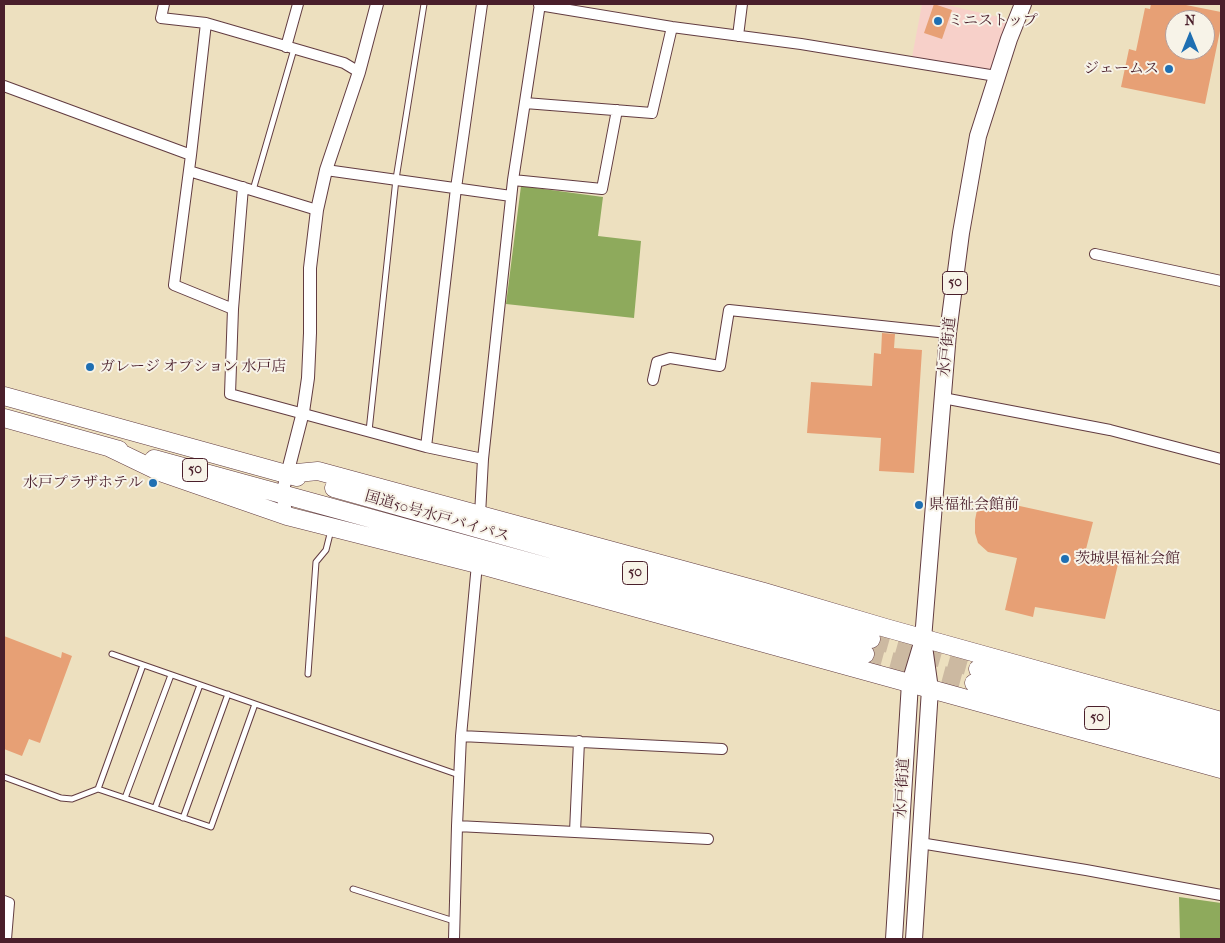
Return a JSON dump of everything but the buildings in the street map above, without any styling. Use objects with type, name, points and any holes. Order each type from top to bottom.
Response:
[{"type":"highway","name":"国道50号水戸バイパス","points":[[4,396],[286,474],[868,646],[282,494],[4,418]]},
{"type":"highway","points":[[108,447],[160,472],[287,516],[477,564],[1221,769]]},
{"type":"highway","points":[[286,474],[318,471],[764,592],[924,639],[1221,720]]},
{"type":"highway","name":"50","points":[[1221,736],[976,676],[1221,752]]},
{"type":"main road","name":"水戸街道","points":[[914,939],[930,689],[924,639],[948,333],[962,225],[978,136],[996,76],[1023,4]]},
{"type":"main road","name":"水戸街道","points":[[894,939],[910,683],[924,639]]},
{"type":"street","points":[[164,4],[161,18],[206,23],[344,63],[359,72]]},
{"type":"street","points":[[290,48],[298,4]]},
{"type":"street","points":[[287,516],[282,494],[303,412],[310,363],[310,268],[317,210],[326,170],[359,72],[378,4]]},
{"type":"street","points":[[426,447],[456,188],[482,4]]},
{"type":"street","points":[[480,515],[483,459],[513,180],[539,4],[672,27],[800,44],[996,76]]},
{"type":"street","points":[[738,36],[742,4]]},
{"type":"street","points":[[206,23],[174,285],[233,309]]},
{"type":"street","points":[[525,103],[652,113],[672,27]]},
{"type":"street","points":[[4,86],[191,155]]},
{"type":"street","points":[[513,180],[602,189],[617,110]]},
{"type":"street","points":[[326,170],[512,196]]},
{"type":"street","points":[[189,171],[317,210]]},
{"type":"street","points":[[248,189],[233,309],[230,394],[303,412],[426,447],[483,459]]},
{"type":"street","points":[[1094,254],[1221,281]]},
{"type":"street","points":[[653,380],[657,362],[670,358],[720,366],[728,310],[948,333]]},
{"type":"street","points":[[943,398],[1110,430],[1221,459]]},
{"type":"street","points":[[454,939],[459,775],[477,564]]},
{"type":"street","points":[[462,736],[722,749]]},
{"type":"street","points":[[576,832],[579,742]]},
{"type":"street","points":[[457,826],[708,839]]},
{"type":"street","points":[[920,842],[1221,895]]},
{"type":"street","points":[[4,901],[9,903],[6,939]]},
{"type":"lane","points":[[369,431],[396,179],[424,4]]},
{"type":"lane","points":[[248,189],[290,48]]},
{"type":"lane","points":[[308,674],[316,562],[326,550],[332,527]]},
{"type":"lane","points":[[112,654],[459,775]]},
{"type":"lane","points":[[98,789],[143,665]]},
{"type":"lane","points":[[126,798],[171,675]]},
{"type":"lane","points":[[155,808],[200,685]]},
{"type":"lane","points":[[183,818],[228,694]]},
{"type":"lane","points":[[4,777],[61,798],[72,799],[98,789],[211,827],[255,704]]},
{"type":"lane","points":[[353,889],[454,921]]},
{"type":"shaded area","points":[[922,4],[943,4],[1007,19],[990,71],[912,57]]},
{"type":"green space","points":[[521,186],[603,197],[598,236],[641,241],[634,318],[506,304]]},
{"type":"green space","points":[[1179,897],[1221,903],[1221,939],[1180,939]]},
{"type":"tunnel","points":[[871,639],[978,669]]},
{"type":"tunnel","points":[[865,654],[974,683]]},
{"type":"place","name":"ミニストップ","points":[[938,21]]},
{"type":"place","name":"ジェームス","points":[[1169,69]]},
{"type":"place","name":"ガレージ オプション 水戸店","points":[[90,367]]},
{"type":"place","name":"水戸プラザホテル","points":[[153,483]]},
{"type":"place","name":"県福祉会館前","points":[[919,505]]},
{"type":"place","name":"茨城県福祉会館","points":[[1065,559]]}]
